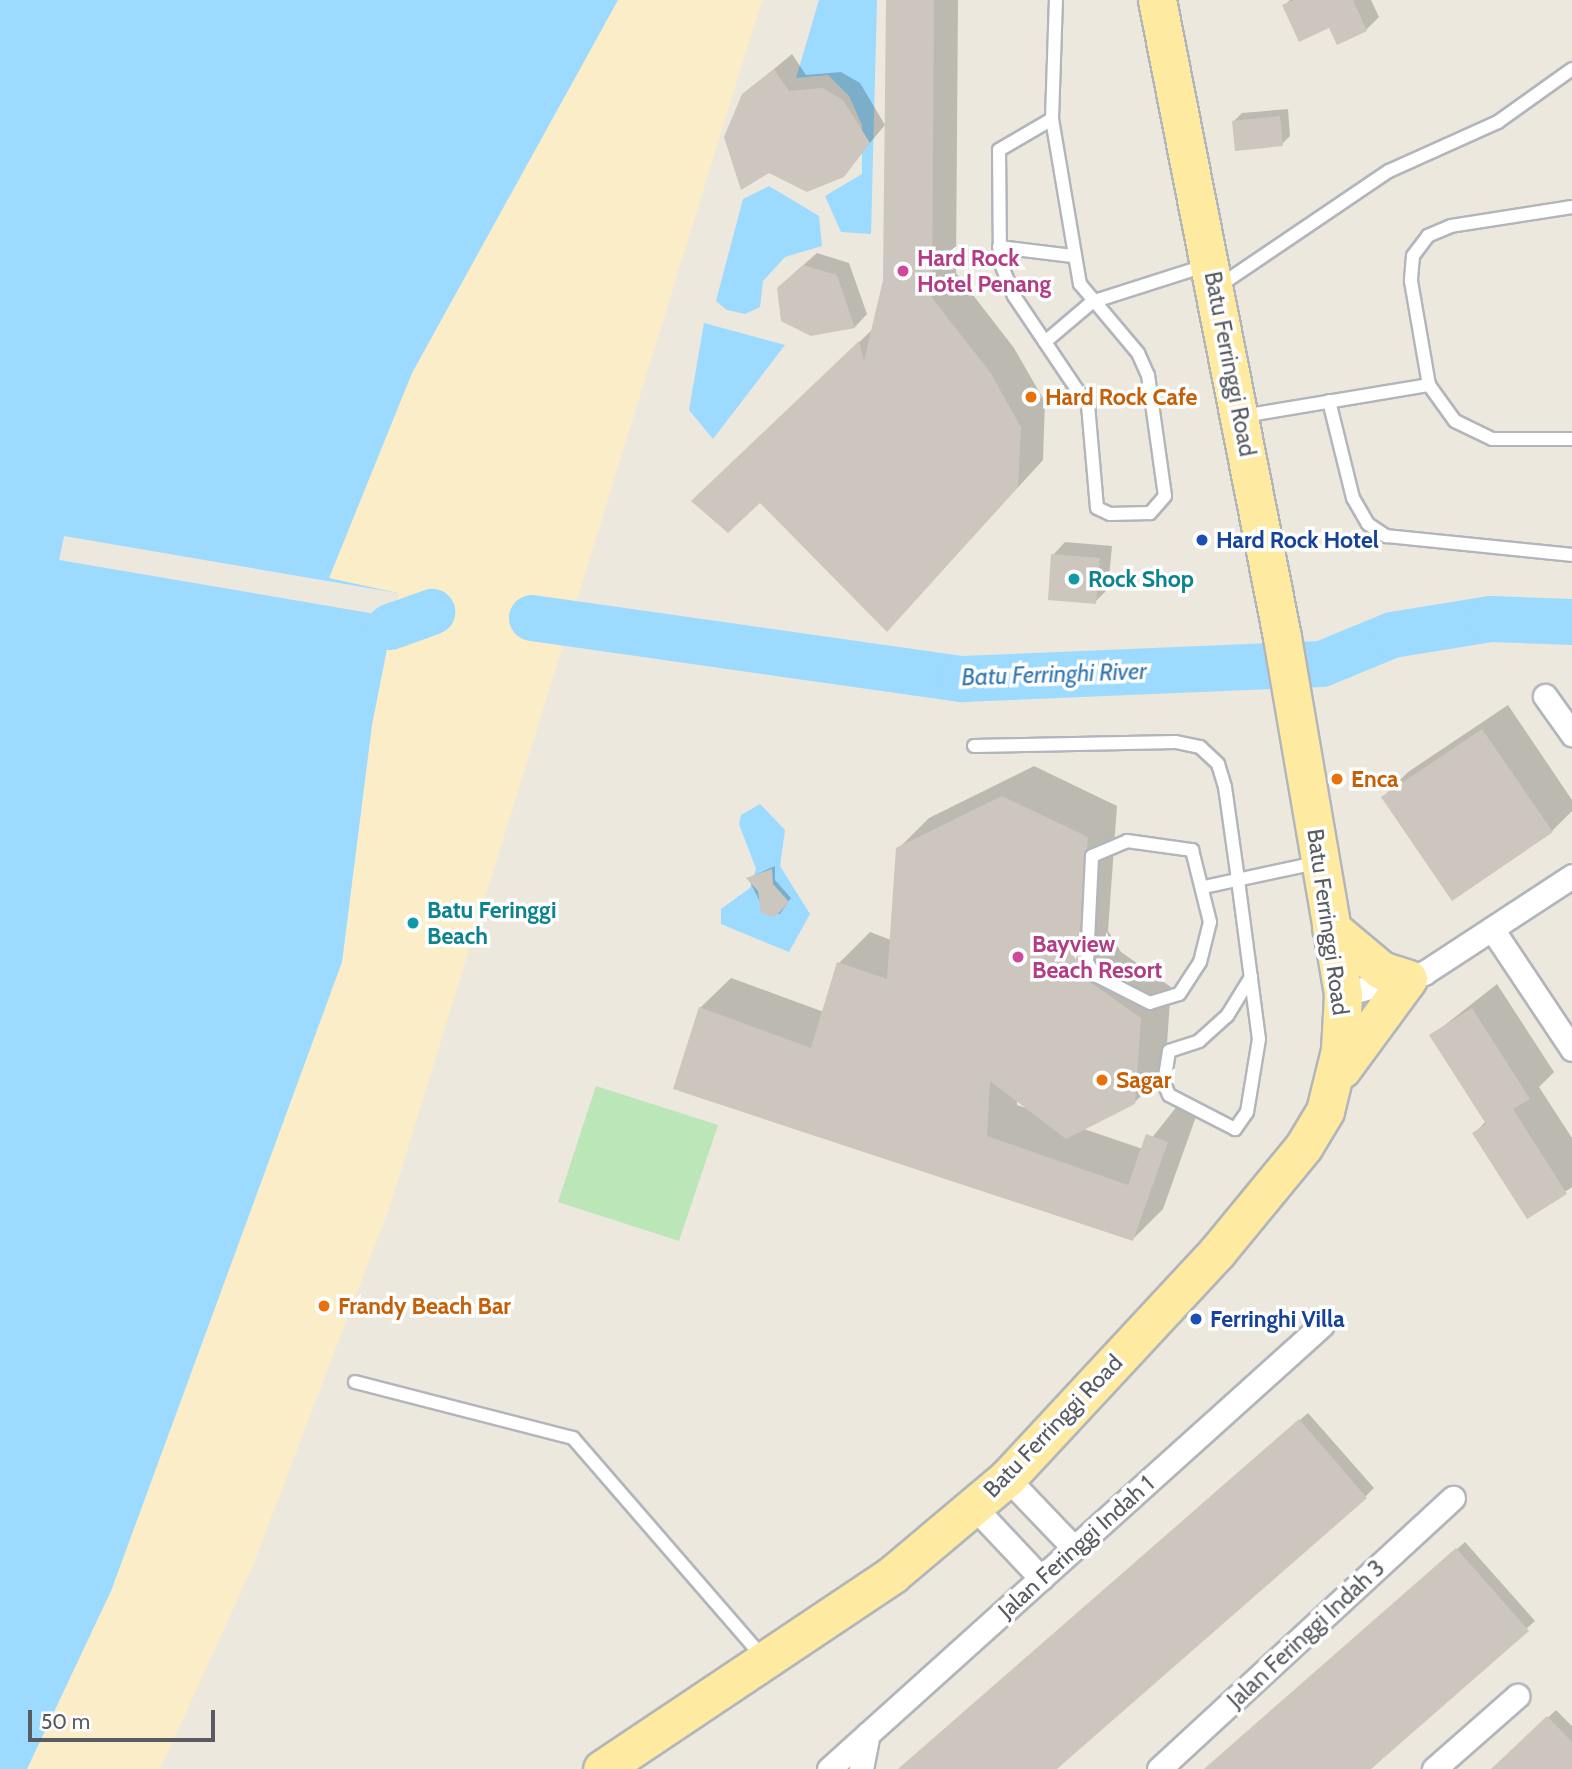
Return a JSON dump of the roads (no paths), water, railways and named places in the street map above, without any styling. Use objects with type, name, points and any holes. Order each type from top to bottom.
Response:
[{"type":"main road","name":"Batu Ferringgi Road","points":[[602,1769],[768,1662],[974,1507],[1007,1478],[1269,1190],[1304,1146],[1333,1085],[1343,994],[1282,637],[1157,0]]},
{"type":"main road","points":[[1331,928],[1381,970],[1408,979],[1333,1085]]},
{"type":"street","points":[[1545,696],[1572,734]]},
{"type":"street","points":[[1343,994],[1408,979],[1492,929],[1572,876]]},
{"type":"street","points":[[1492,929],[1572,1049]]},
{"type":"street","name":"Jalan Feringgi Indah 1","points":[[830,1769],[1322,1325]]},
{"type":"street","points":[[1007,1478],[1074,1548]]},
{"type":"street","name":"Jalan Feringgi Indah 3","points":[[1159,1769],[1453,1498]]},
{"type":"street","points":[[974,1507],[1041,1578]]},
{"type":"street","points":[[1434,1769],[1517,1696]]},
{"type":"street","points":[[861,1769],[868,1734]]},
{"type":"lane","points":[[1052,119],[999,150],[999,247],[1006,282],[1088,406],[1097,508],[1110,514],[1158,511],[1165,496],[1145,363],[1092,302],[1072,256],[1052,119],[1056,0]]},
{"type":"lane","points":[[1045,342],[1092,302],[1213,276],[1389,172],[1499,122],[1572,69]]},
{"type":"lane","points":[[1572,207],[1451,226],[1428,236],[1413,256],[1411,281],[1429,385],[1472,433],[1572,439]]},
{"type":"lane","points":[[999,247],[1072,256]]},
{"type":"lane","points":[[1240,417],[1429,385]]},
{"type":"lane","points":[[1329,401],[1353,498],[1368,524],[1386,536],[1572,555]]},
{"type":"lane","points":[[974,746],[1176,742],[1200,747],[1218,764],[1226,787],[1238,880],[1251,977],[1259,1039],[1247,1112],[1235,1129],[1169,1095],[1164,1083],[1169,1051],[1199,1041],[1227,1016],[1251,977]]},
{"type":"lane","points":[[1127,841],[1186,848],[1199,860],[1204,887],[1210,922],[1200,962],[1180,994],[1142,1002],[1091,972],[1091,862],[1097,851],[1127,841]]},
{"type":"lane","points":[[1204,887],[1320,862]]},
{"type":"lane","points":[[355,1382],[573,1438],[768,1662]]},
{"type":"water","points":[[0,0],[618,0],[412,373],[329,578],[398,593],[372,725],[342,962],[111,1591],[27,1769],[0,1769]]},
{"type":"water","points":[[819,0],[877,0],[871,234],[841,232],[825,196],[862,174],[862,125],[849,96],[828,75],[796,78]]},
{"type":"water","points":[[769,186],[819,216],[822,246],[785,257],[763,281],[760,307],[745,314],[727,310],[716,301],[743,199]]},
{"type":"water","points":[[704,323],[785,345],[713,439],[689,410]]},
{"type":"water","points":[[760,804],[785,830],[780,866],[810,914],[789,952],[721,924],[721,909],[750,888],[756,869],[739,824],[741,815]]},
{"type":"waterway","name":"Batu Ferringhi River","points":[[390,627],[432,612]]},
{"type":"waterway","name":"Batu Ferringhi River","points":[[532,618],[963,679],[1322,664],[1392,635],[1491,619],[1572,622]]},
{"type":"place","name":"Hard Rock Hotel Penang","points":[[903,271]]},
{"type":"place","name":"Hard Rock Cafe","points":[[1031,397]]},
{"type":"place","name":"Hard Rock Hotel","points":[[1202,540]]},
{"type":"place","name":"Rock Shop","points":[[1074,579]]},
{"type":"place","name":"Enca","points":[[1337,779]]},
{"type":"place","name":"Batu Feringgi Beach","points":[[413,923]]},
{"type":"place","name":"Bayview Beach Resort","points":[[1018,957]]},
{"type":"place","name":"Sagar","points":[[1102,1080]]},
{"type":"place","name":"Frandy Beach Bar","points":[[324,1306]]},
{"type":"place","name":"Ferringhi Villa","points":[[1196,1319]]}]
